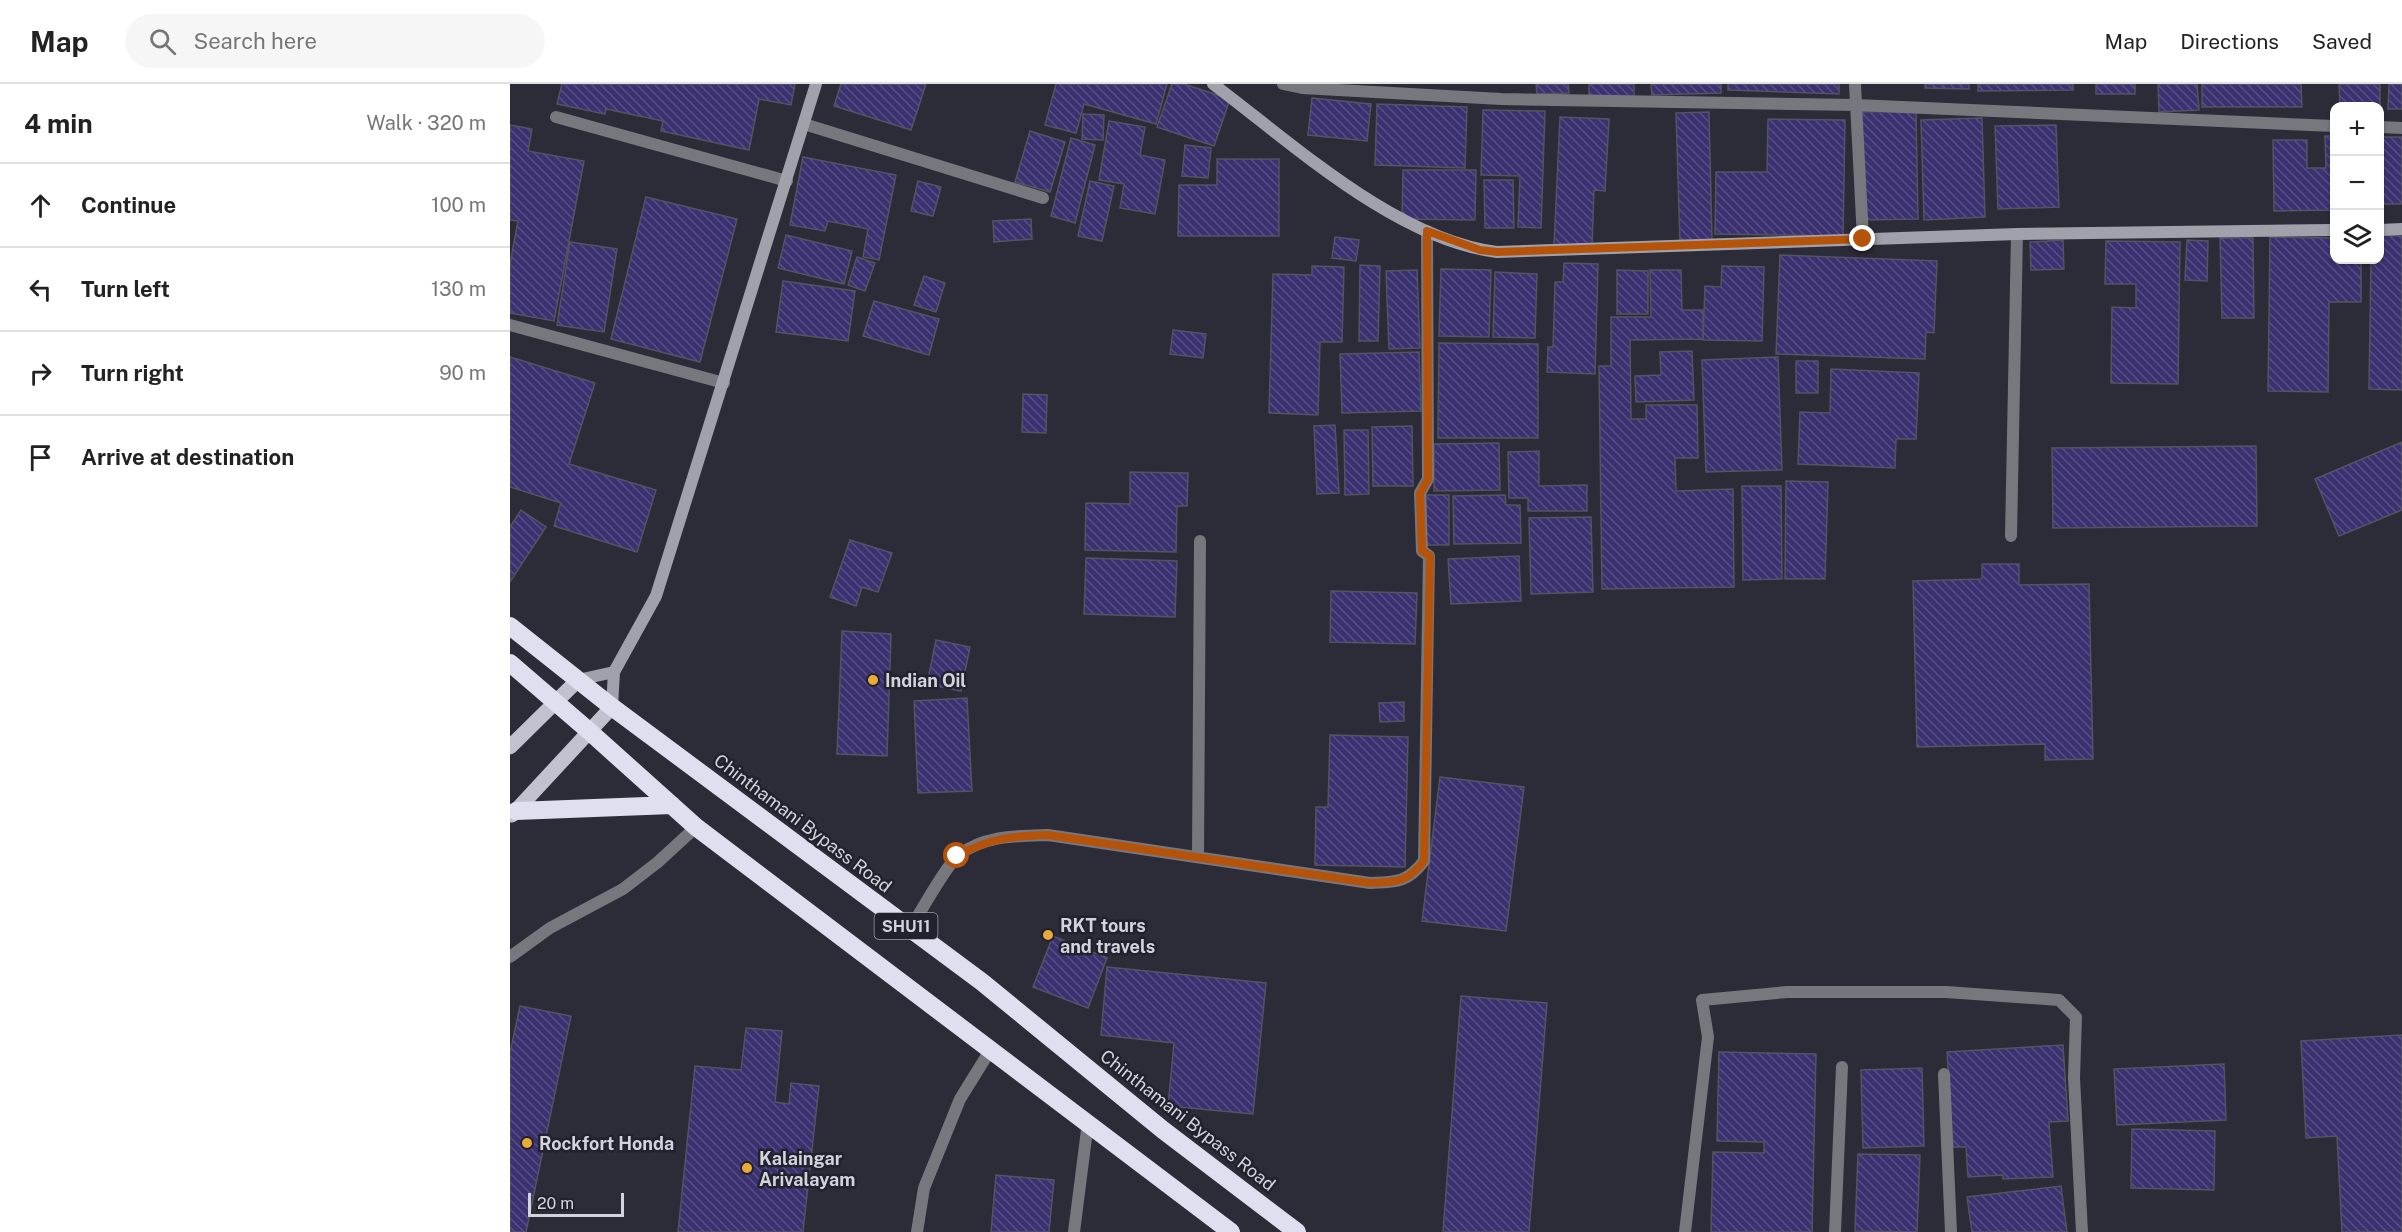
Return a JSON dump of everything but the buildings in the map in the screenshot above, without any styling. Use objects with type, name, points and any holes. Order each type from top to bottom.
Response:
[{"type":"highway","name":"Chinthamani Bypass Road","points":[[510,626],[612,707],[982,982],[1163,1130],[1297,1232]]},
{"type":"highway","name":"SHU11","points":[[510,663],[696,827],[991,1048],[1231,1232]]},
{"type":"highway","points":[[513,814],[672,805]]},
{"type":"main road","points":[[510,747],[578,680]]},
{"type":"main road","points":[[513,814],[612,707]]},
{"type":"street","points":[[612,707],[614,672],[656,596],[816,84]]},
{"type":"street","points":[[1213,84],[1377,207],[1427,231],[1480,250],[1497,252],[2017,234],[2330,230]]},
{"type":"street","points":[[1283,84],[1302,88],[1501,99],[1856,105],[2330,126]]},
{"type":"street","points":[[1855,84],[1863,239]]},
{"type":"street","points":[[556,117],[787,181]]},
{"type":"street","points":[[804,124],[1044,198]]},
{"type":"street","points":[[2384,127],[2402,128]]},
{"type":"street","points":[[2384,230],[2402,229]]},
{"type":"street","points":[[910,929],[957,856],[979,844],[1006,836],[1048,835],[1370,883],[1400,881],[1414,873],[1424,861],[1430,556],[1422,551],[1420,493],[1428,479],[1427,231]]},
{"type":"street","points":[[2011,536],[2017,234]]},
{"type":"street","points":[[510,325],[724,382]]},
{"type":"street","points":[[1198,857],[1200,541]]},
{"type":"street","points":[[578,680],[614,672]]},
{"type":"street","points":[[510,957],[550,928],[623,889],[658,862],[696,827]]},
{"type":"street","points":[[1685,1232],[1708,1037],[1702,1000],[1787,992],[1946,992],[2059,1000],[2076,1017],[2074,1078],[2082,1232]]},
{"type":"street","points":[[917,1232],[928,1177],[960,1099],[991,1048]]},
{"type":"street","points":[[1835,1232],[1842,1067]]},
{"type":"street","points":[[1944,1074],[1951,1232]]},
{"type":"street","points":[[1074,1232],[1088,1122]]},
{"type":"place","name":"Indian Oil","points":[[873,680]]},
{"type":"place","name":"RKT tours and travels","points":[[1048,935]]},
{"type":"place","name":"Rockfort Honda","points":[[527,1143]]},
{"type":"place","name":"Kalaingar Arivalayam","points":[[747,1168]]},
{"type":"route","points":[[957,856],[979,844],[1006,836],[1048,835],[1370,883],[1400,881],[1414,873],[1424,861],[1430,556],[1422,551],[1420,493],[1428,479],[1427,231],[1462,245],[1497,252],[1863,239]]}]
